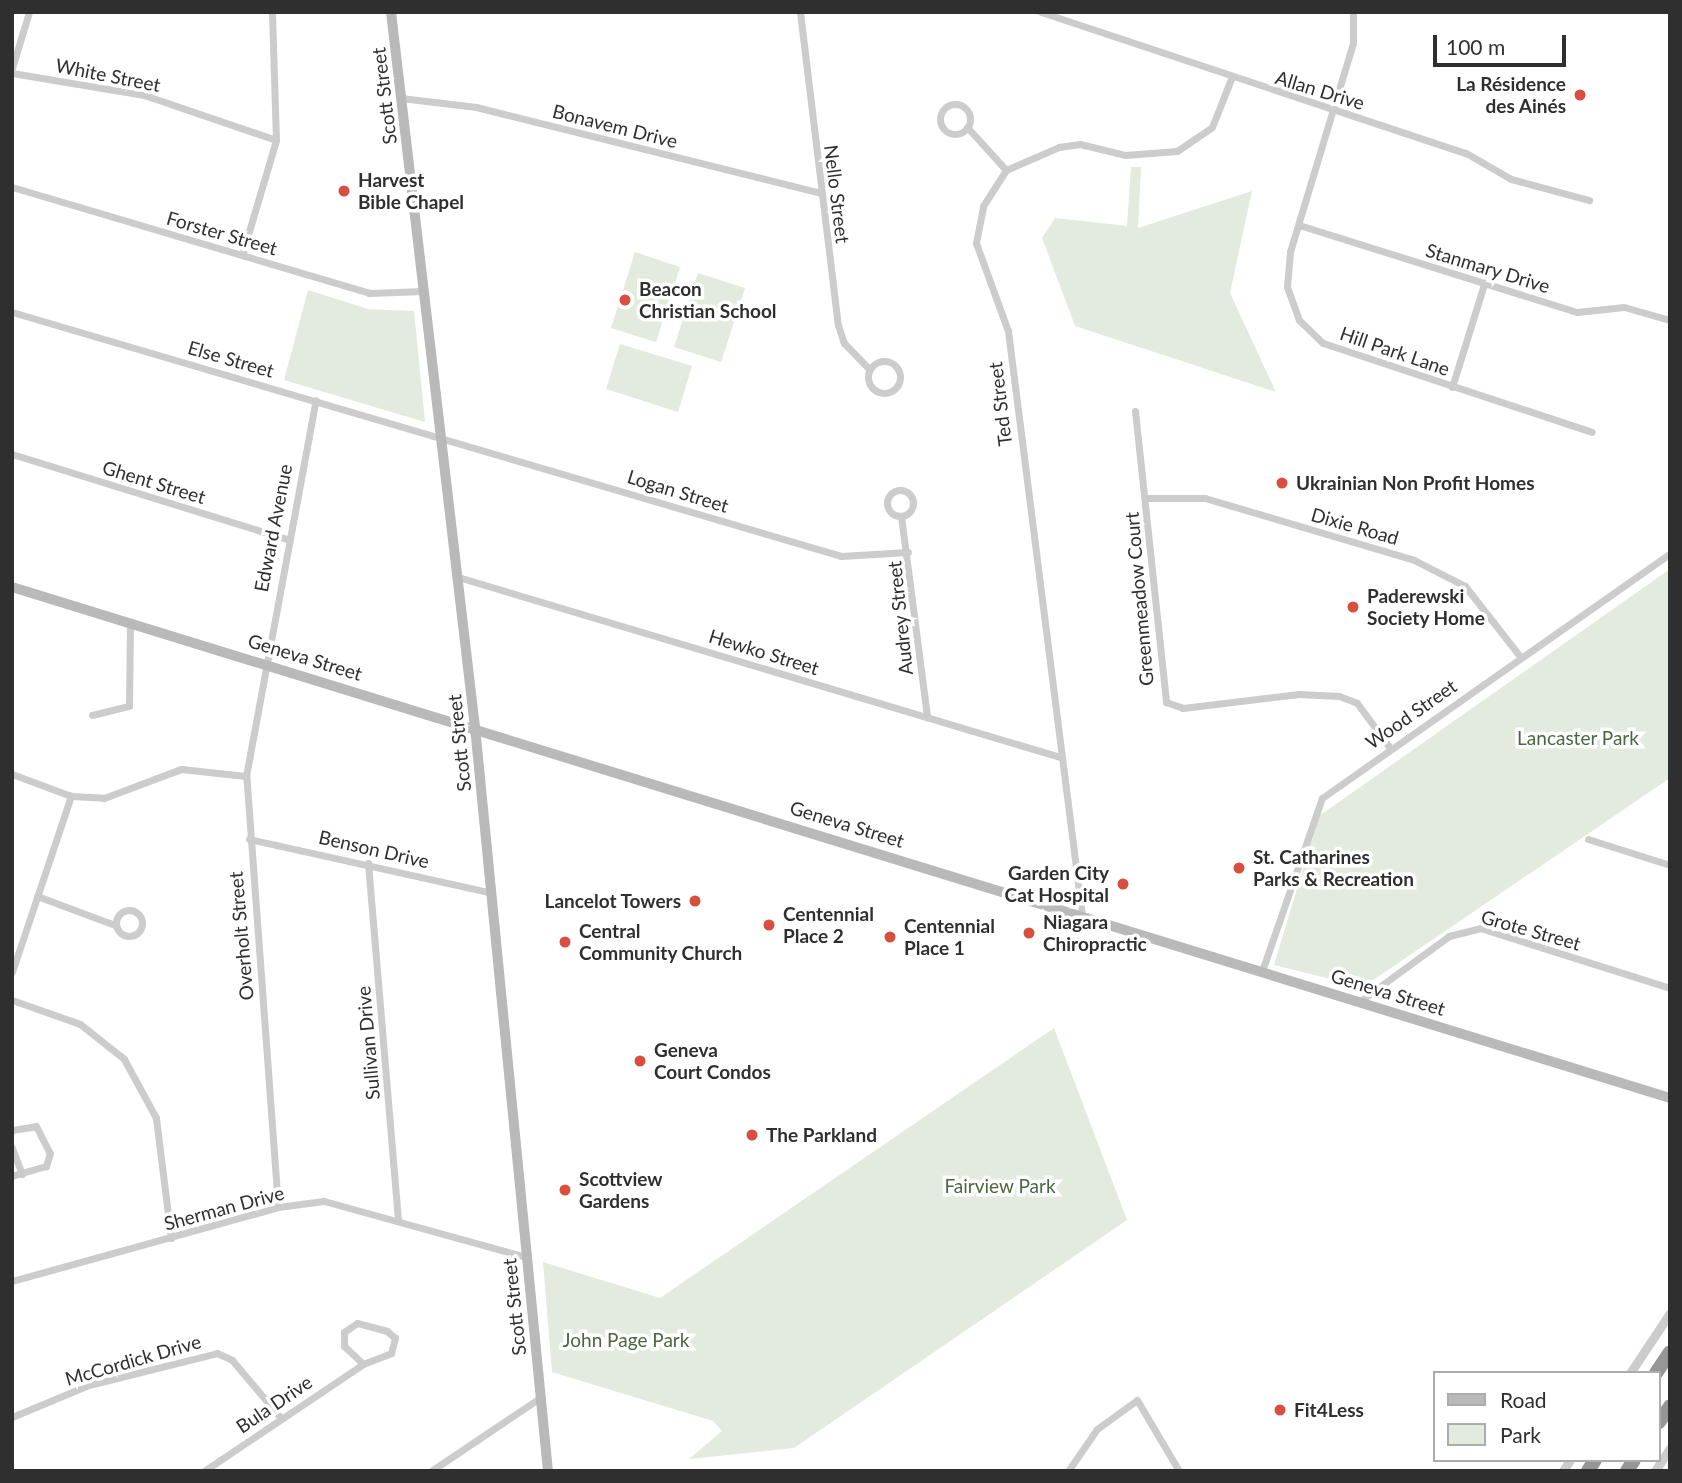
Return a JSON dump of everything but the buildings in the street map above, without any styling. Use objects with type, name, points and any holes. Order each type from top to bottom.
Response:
[{"type":"highway","points":[[1657,1371],[1670,1352]]},
{"type":"main road","name":"Scott Street","points":[[391,12],[475,727],[548,1471]]},
{"type":"main road","name":"Geneva Street","points":[[12,587],[475,727],[1670,1098]]},
{"type":"street","points":[[12,71],[29,12]]},
{"type":"street","points":[[242,255],[276,139],[272,12]]},
{"type":"street","name":"Nello Street","points":[[800,12],[838,325],[844,343],[869,369],[869,385],[878,392],[898,385],[892,362],[869,369]]},
{"type":"street","name":"Allan Drive","points":[[1041,12],[1231,79],[1466,153],[1511,179],[1589,200]]},
{"type":"street","name":"Hill Park Lane","points":[[1353,12],[1353,43],[1299,225],[1287,287],[1308,332],[1323,343],[1592,432]]},
{"type":"street","name":"White Street","points":[[12,71],[144,95],[276,139]]},
{"type":"street","points":[[967,127],[1006,170],[1080,144],[1125,155],[1177,151],[1212,127],[1231,79]]},
{"type":"street","name":"Bonavem Drive","points":[[401,99],[476,107],[820,193]]},
{"type":"street","points":[[962,105],[970,118],[967,127],[946,131],[943,109],[962,105]]},
{"type":"street","name":"Ted Street","points":[[1006,170],[983,206],[976,243],[1008,331],[1082,915]]},
{"type":"street","name":"Forster Street","points":[[12,187],[369,293],[424,291]]},
{"type":"street","name":"Stanmary Drive","points":[[1299,225],[1577,312],[1624,307],[1670,320]]},
{"type":"street","points":[[1452,387],[1484,284]]},
{"type":"street","name":"Else Street","points":[[12,312],[441,436]]},
{"type":"street","name":"Edward Avenue","points":[[262,663],[316,400]]},
{"type":"street","name":"Greenmeadow Court","points":[[1135,411],[1147,498],[1167,702],[1183,708],[1299,694],[1339,696],[1357,703],[1390,748]]},
{"type":"street","name":"Logan Street","points":[[441,436],[841,556],[908,552]]},
{"type":"street","name":"Ghent Street","points":[[12,454],[287,539]]},
{"type":"street","name":"Dixie Road","points":[[1147,498],[1205,498],[1414,560],[1465,586],[1519,655]]},
{"type":"street","name":"Audrey Street","points":[[901,516],[908,552],[926,717]]},
{"type":"street","name":"Wood Street","points":[[1262,971],[1322,798],[1519,655],[1670,553]]},
{"type":"street","name":"Hewko Street","points":[[458,577],[1060,757]]},
{"type":"street","points":[[92,715],[129,706],[130,623]]},
{"type":"street","name":"Overholt Street","points":[[262,663],[246,776],[278,1207]]},
{"type":"street","points":[[12,774],[71,796],[116,796],[181,769],[246,776]]},
{"type":"street","points":[[12,972],[71,796]]},
{"type":"street","name":"Benson Drive","points":[[249,839],[368,863],[492,893]]},
{"type":"street","points":[[1588,839],[1670,865]]},
{"type":"street","name":"Sullivan Drive","points":[[368,863],[398,1220]]},
{"type":"street","points":[[37,897],[116,925]]},
{"type":"street","name":"Grote Street","points":[[1360,1001],[1449,936],[1480,928],[1670,988]]},
{"type":"street","points":[[12,1000],[80,1024],[124,1059],[156,1118],[171,1238]]},
{"type":"street","points":[[12,1130],[36,1126],[50,1153],[46,1166],[12,1176]]},
{"type":"street","points":[[12,1148],[22,1174]]},
{"type":"street","name":"Sherman Drive","points":[[12,1280],[278,1207],[324,1201],[526,1257]]},
{"type":"street","points":[[1631,1371],[1670,1314]]},
{"type":"street","name":"Bula Drive","points":[[204,1471],[280,1417],[363,1364],[391,1353],[395,1338],[357,1323],[344,1332],[344,1346],[363,1364]]},
{"type":"street","name":"McCordick Drive","points":[[12,1417],[89,1385],[216,1353],[232,1360],[280,1417]]},
{"type":"street","points":[[430,1471],[541,1397]]},
{"type":"street","points":[[1068,1471],[1097,1429],[1137,1400],[1179,1471]]},
{"type":"green space","points":[[1131,167],[1141,167],[1138,228],[1252,191],[1230,293],[1276,392],[1075,326],[1042,238],[1055,218],[1127,226]]},
{"type":"green space","points":[[635,252],[680,267],[656,342],[611,328]]},
{"type":"green space","points":[[698,273],[745,288],[721,362],[674,347]]},
{"type":"green space","points":[[308,290],[368,309],[414,311],[425,422],[284,380]]},
{"type":"green space","points":[[620,344],[692,366],[678,412],[606,389]]},
{"type":"green space","name":"Lancaster Park","points":[[1670,569],[1670,778],[1363,987],[1274,965],[1319,816]]},
{"type":"green space","name":"Fairview Park","points":[[1054,1028],[1127,1220],[794,1448],[689,1459],[722,1431],[713,1421],[552,1372],[543,1262],[660,1298]]},
{"type":"place","name":"La Résidence des Ainés","points":[[1580,95]]},
{"type":"place","name":"Harvest Bible Chapel","points":[[344,191]]},
{"type":"place","name":"Beacon Christian School","points":[[625,300]]},
{"type":"place","name":"Ukrainian Non Profit Homes","points":[[1282,483]]},
{"type":"place","name":"Paderewski Society Home","points":[[1353,607]]},
{"type":"place","name":"St. Catharines Parks & Recreation","points":[[1239,868]]},
{"type":"place","name":"Garden City Cat Hospital","points":[[1123,884]]},
{"type":"place","name":"Lancelot Towers","points":[[695,901]]},
{"type":"place","name":"Centennial Place 2","points":[[769,925]]},
{"type":"place","name":"Niagara Chiropractic","points":[[1029,933]]},
{"type":"place","name":"Centennial Place 1","points":[[890,937]]},
{"type":"place","name":"Central Community Church","points":[[565,942]]},
{"type":"place","name":"Geneva Court Condos","points":[[640,1061]]},
{"type":"place","name":"The Parkland","points":[[752,1135]]},
{"type":"place","name":"Scottview Gardens","points":[[565,1190]]},
{"type":"place","name":"Fit4Less","points":[[1280,1410]]},
{"type":"park label","name":"John Page Park","points":[[626,1340]]}]
